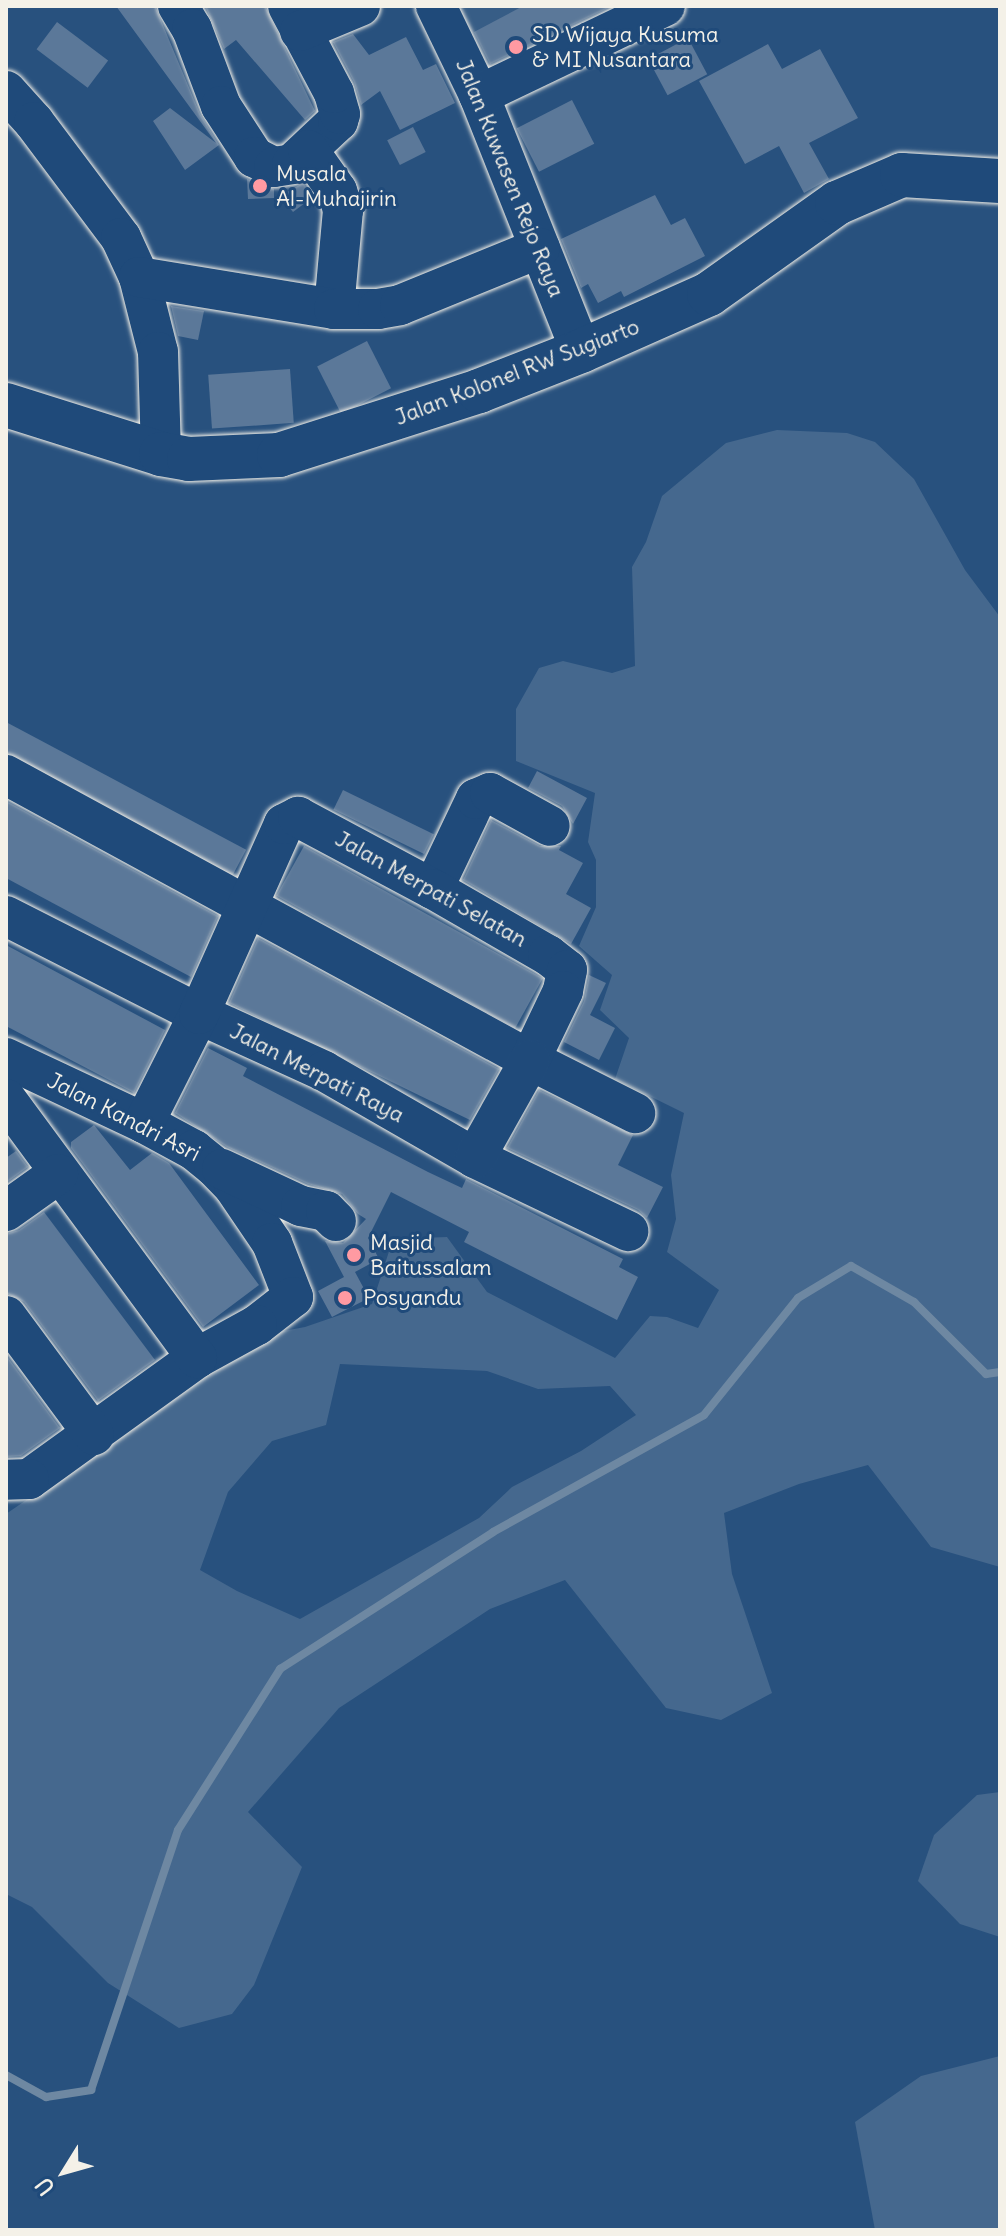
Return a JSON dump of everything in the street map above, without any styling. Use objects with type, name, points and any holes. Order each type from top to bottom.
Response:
[{"type":"main road","name":"Jalan Kolonel RW Sugiarto","points":[[6,405],[161,454],[189,459],[279,455],[368,430],[581,351],[709,294],[837,203],[902,175],[1000,181]]},
{"type":"street","points":[[178,6],[192,29],[221,106],[254,157],[274,167],[292,164],[338,121],[340,114],[334,93],[294,19],[360,6]]},
{"type":"street","points":[[479,95],[665,6]]},
{"type":"street","name":"Jalan Kuwasen Rejo Raya","points":[[450,11],[479,95],[581,351]]},
{"type":"street","points":[[6,91],[34,122],[121,238],[139,277],[158,352],[161,454]]},
{"type":"street","points":[[308,150],[337,191],[343,210],[334,309]]},
{"type":"street","points":[[139,277],[334,309],[378,309],[400,305],[540,248]]},
{"type":"street","points":[[6,775],[530,1060],[635,1113]]},
{"type":"street","points":[[433,889],[476,799],[490,793],[550,826]]},
{"type":"street","name":"Jalan Merpati Selatan","points":[[144,1123],[199,1014],[284,824],[298,817],[433,889],[548,955],[567,970],[563,991],[530,1060],[475,1158]]},
{"type":"street","name":"Jalan Merpati Raya","points":[[6,916],[199,1014],[324,1071],[475,1158],[628,1231]]},
{"type":"street","name":"Jalan Kandri Asri","points":[[6,1058],[144,1123],[194,1150],[214,1166],[234,1187],[272,1243],[293,1297],[257,1325],[197,1358],[29,1479],[6,1480]]},
{"type":"street","points":[[6,1099],[58,1174],[197,1358]]},
{"type":"street","points":[[214,1166],[301,1206],[326,1211],[336,1221]]},
{"type":"street","points":[[6,1211],[58,1174]]},
{"type":"street","points":[[6,1316],[94,1435]]},
{"type":"shaded area","name":"SD Wijaya Kusuma & MI Nusantara","points":[[446,6],[643,6],[487,89]]},
{"type":"shaded area","points":[[777,430],[847,433],[875,442],[914,479],[965,570],[1000,617],[1000,1567],[931,1547],[868,1465],[799,1484],[724,1513],[732,1574],[772,1693],[721,1720],[666,1708],[565,1580],[490,1609],[339,1708],[248,1812],[302,1867],[254,1985],[232,2014],[179,2028],[108,1983],[32,1907],[6,1894],[6,1514],[267,1334],[305,1327],[372,1304],[393,1239],[447,1237],[487,1292],[615,1358],[650,1316],[667,1317],[698,1328],[719,1290],[667,1252],[676,1219],[671,1175],[684,1113],[615,1079],[629,1038],[600,1010],[612,975],[579,946],[596,907],[596,860],[588,842],[595,793],[516,761],[516,709],[539,668],[563,661],[612,673],[635,666],[632,567],[646,542],[662,496],[726,443]],"holes":[[[340,1364],[487,1371],[538,1389],[610,1386],[636,1415],[581,1451],[512,1487],[479,1518],[300,1619],[237,1591],[200,1570],[228,1492],[272,1441],[326,1425]]]},
{"type":"shaded area","points":[[1000,1792],[1000,1937],[960,1924],[918,1881],[934,1835],[977,1795]]},
{"type":"shaded area","points":[[1000,2056],[1000,2230],[875,2230],[855,2122],[921,2076]]},
{"type":"building","points":[[116,6],[155,6],[200,114],[219,145],[185,170],[153,121],[170,108],[216,143]]},
{"type":"building","points":[[205,6],[265,6],[315,111],[305,120],[236,40],[224,49]]},
{"type":"building","points":[[523,6],[612,6],[490,64],[474,32]]},
{"type":"building","points":[[57,22],[108,61],[88,88],[37,49]]},
{"type":"building","points":[[353,34],[369,55],[406,37],[423,70],[436,64],[455,103],[400,130],[380,91],[361,105],[354,82],[333,42]]},
{"type":"building","points":[[688,38],[707,74],[668,95],[648,59]]},
{"type":"building","points":[[768,44],[782,69],[820,49],[858,118],[809,143],[829,179],[804,193],[779,146],[745,164],[699,81]]},
{"type":"building","points":[[572,100],[594,144],[539,172],[517,128]]},
{"type":"building","points":[[413,127],[426,152],[400,165],[387,140]]},
{"type":"building","points":[[247,179],[274,189],[274,198],[248,199]]},
{"type":"building","points":[[303,183],[313,197],[293,212],[280,196]]},
{"type":"building","points":[[655,195],[671,225],[685,218],[705,256],[624,297],[621,291],[598,303],[588,284],[581,288],[561,239]]},
{"type":"building","points":[[171,306],[204,311],[198,340],[178,336]]},
{"type":"building","points":[[367,341],[391,388],[341,414],[317,366]]},
{"type":"building","points":[[290,369],[294,423],[212,429],[208,375]]},
{"type":"building","points":[[6,722],[246,850],[232,876],[6,756]]},
{"type":"building","points":[[537,771],[587,798],[573,824],[562,806],[528,788]]},
{"type":"building","points":[[343,790],[434,834],[424,854],[333,810]]},
{"type":"building","points":[[6,801],[218,916],[191,977],[6,878]]},
{"type":"building","points":[[491,820],[540,846],[561,846],[559,850],[583,863],[566,894],[591,908],[571,944],[463,880]]},
{"type":"building","points":[[304,846],[543,978],[515,1028],[276,896]]},
{"type":"building","points":[[258,938],[499,1069],[470,1120],[229,1003]]},
{"type":"building","points":[[6,945],[165,1030],[134,1093],[6,1026]]},
{"type":"building","points":[[589,975],[606,983],[590,1015],[615,1028],[599,1060],[564,1042],[584,1001]]},
{"type":"building","points":[[208,1048],[247,1068],[243,1076],[428,1172],[462,1188],[466,1179],[623,1259],[619,1267],[638,1277],[617,1320],[464,1242],[469,1232],[391,1192],[368,1238],[379,1259],[355,1272],[369,1298],[332,1317],[318,1291],[344,1277],[325,1241],[343,1243],[366,1219],[342,1194],[308,1184],[227,1147],[175,1113]]},
{"type":"building","points":[[539,1090],[633,1135],[618,1165],[663,1187],[647,1218],[638,1210],[507,1148]]},
{"type":"building","points":[[94,1125],[130,1170],[152,1153],[169,1163],[259,1285],[203,1327],[71,1148],[71,1142]]},
{"type":"building","points":[[16,1151],[28,1167],[6,1183],[6,1158]]},
{"type":"building","points":[[44,1212],[155,1360],[98,1401],[24,1302],[6,1293],[6,1234],[19,1230]]},
{"type":"building","points":[[6,1355],[60,1428],[21,1456],[6,1457]]},
{"type":"waterway","points":[[6,2075],[46,2097],[91,2090],[178,1830],[280,1669],[493,1532],[704,1415],[798,1298],[851,1266],[914,1302],[986,1374],[1000,1372]]},
{"type":"place","name":"SD Wijaya Kusuma & MI Nusantara","points":[[516,47]]},
{"type":"place","name":"Musala Al-Muhajirin","points":[[260,186]]},
{"type":"place","name":"Masjid Baitussalam","points":[[354,1255]]},
{"type":"place","name":"Posyandu","points":[[345,1298]]}]
